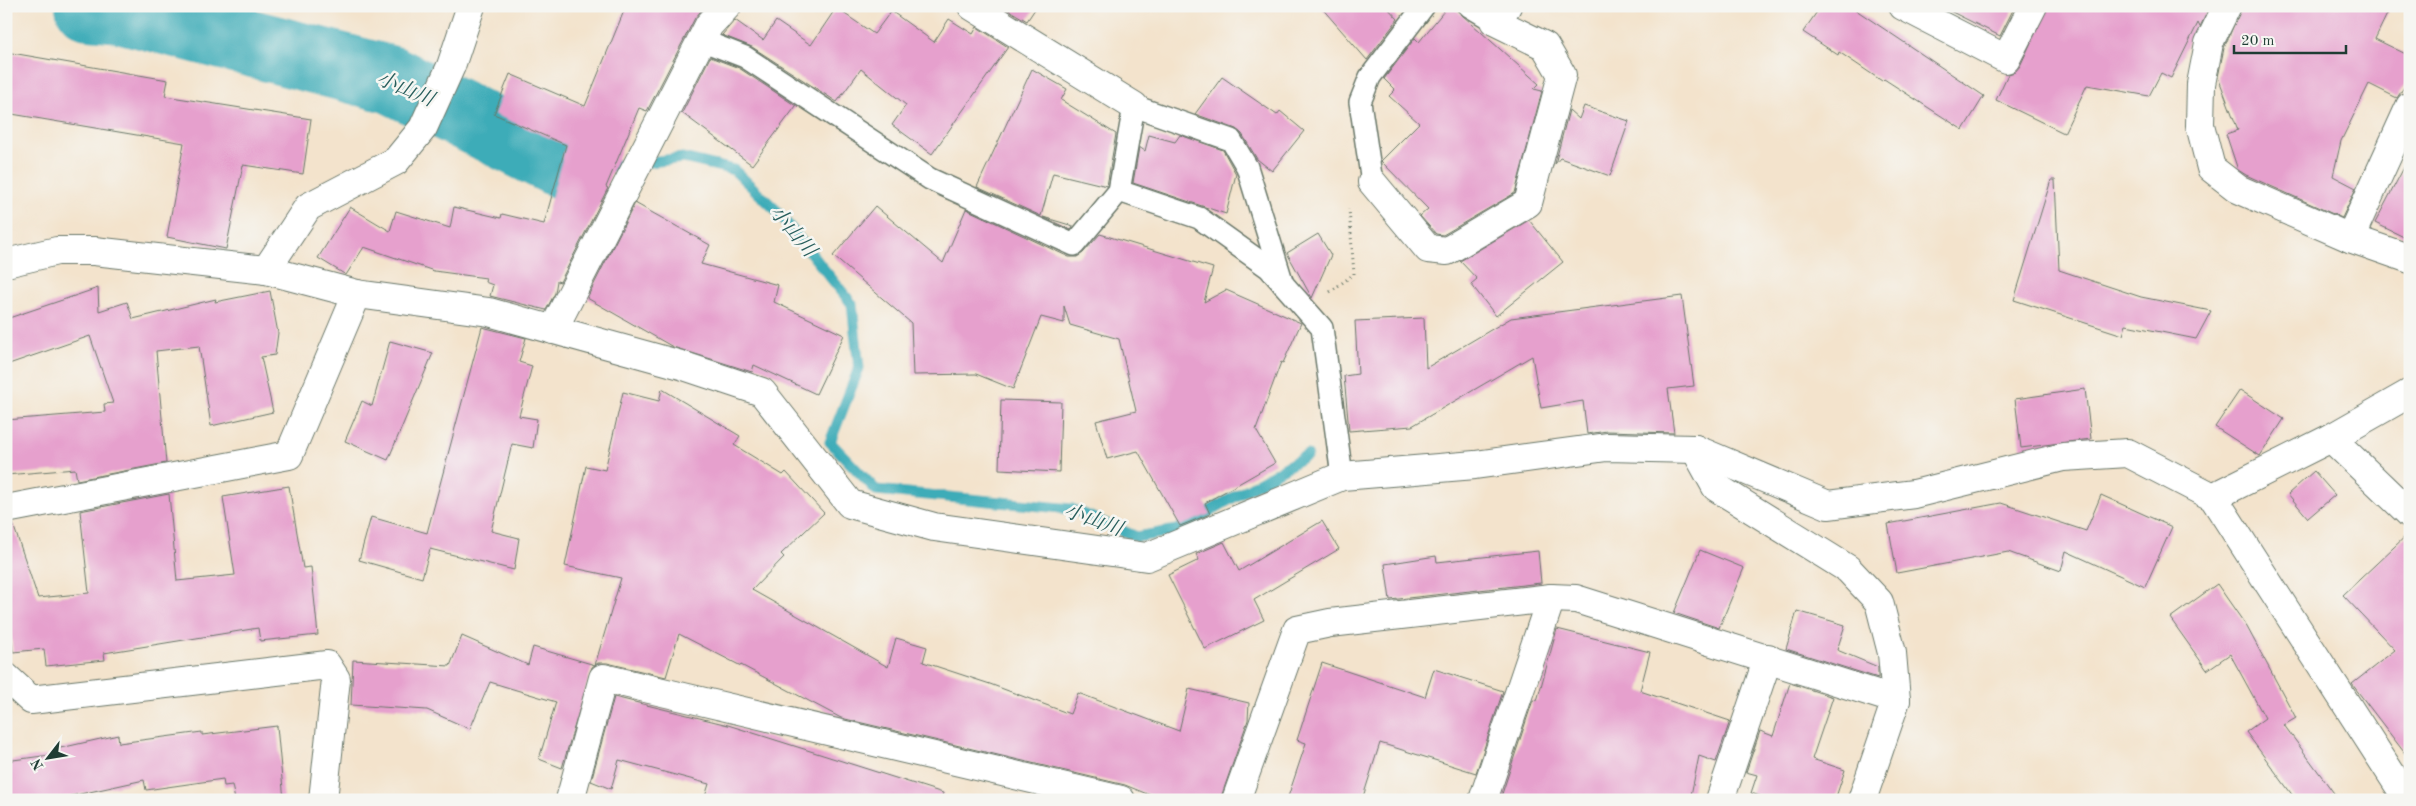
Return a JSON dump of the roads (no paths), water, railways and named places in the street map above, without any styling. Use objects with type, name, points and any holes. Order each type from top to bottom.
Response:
[{"type":"street","points":[[266,270],[308,207],[396,161],[423,128],[451,66],[471,6]]},
{"type":"street","points":[[553,330],[709,25],[727,6]]},
{"type":"street","points":[[972,6],[1134,106]]},
{"type":"street","points":[[1903,6],[2006,60],[2033,6]]},
{"type":"street","points":[[2227,6],[2209,43],[2200,84],[2200,125],[2211,168],[2238,189],[2350,238],[2410,260]]},
{"type":"street","points":[[1372,182],[1428,250],[1447,251],[1528,203],[1562,75],[1545,46],[1501,14]]},
{"type":"street","points":[[2350,238],[2410,106]]},
{"type":"street","points":[[6,263],[57,251],[94,251],[266,270],[357,294],[490,312],[680,365],[762,392],[850,504],[934,527],[1147,557],[1342,476],[1475,465],[1607,447],[1695,449],[1828,505],[1914,494],[2063,457],[2128,453],[2213,498],[2408,800]]},
{"type":"street","points":[[6,509],[289,456],[357,294]]},
{"type":"street","points":[[2213,498],[2331,438],[2410,393]]},
{"type":"street","points":[[2331,438],[2410,514]]},
{"type":"street","points":[[1695,449],[1716,487],[1848,569],[1879,602],[1892,653],[1896,700],[1862,800]]},
{"type":"street","points":[[1236,800],[1297,630],[1330,623],[1551,598],[1576,599],[1768,658],[1896,700]]},
{"type":"street","points":[[1483,800],[1551,598]]},
{"type":"street","points":[[1720,800],[1768,658]]},
{"type":"street","points":[[6,677],[31,700],[327,665],[336,679],[323,800]]},
{"type":"street","points":[[570,800],[603,678],[1121,800]]},
{"type":"lane","points":[[1372,182],[1360,102],[1370,77],[1424,6]]},
{"type":"lane","points":[[1469,6],[1501,14]]},
{"type":"lane","points":[[701,40],[745,57],[930,179],[1074,245],[1119,191],[1134,106],[1231,140],[1248,167],[1284,284]]},
{"type":"lane","points":[[1119,191],[1199,218],[1269,268],[1322,328],[1342,476]]},
{"type":"waterway","name":"小山川","points":[[89,6],[120,9],[392,80],[574,171]]},
{"type":"waterway","name":"小山川","points":[[601,168],[683,158],[734,170],[776,210],[852,304],[859,368],[830,442],[876,490],[1072,509],[1137,537],[1177,530],[1307,455]]}]
